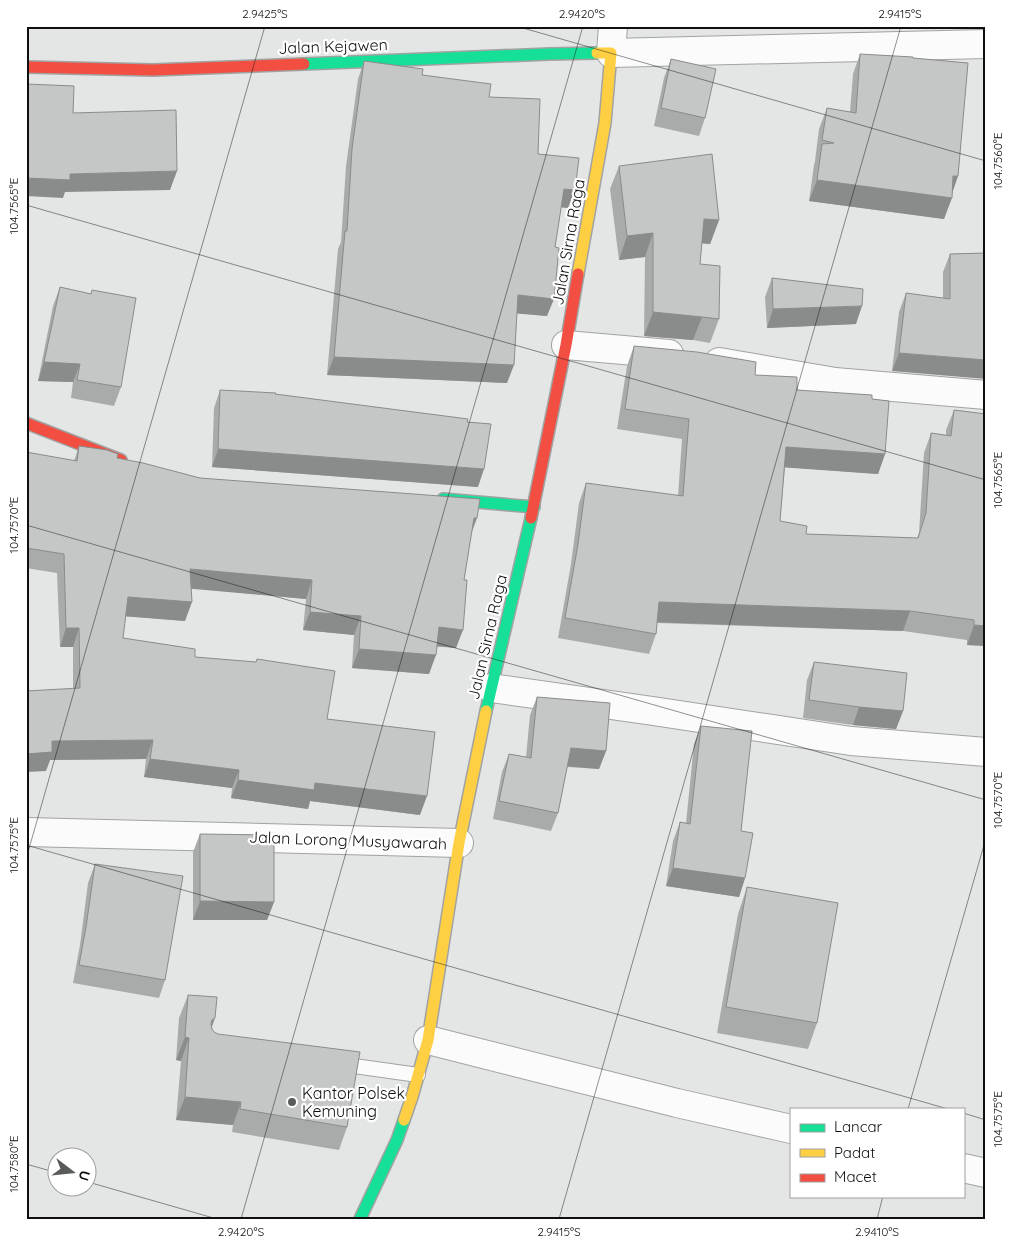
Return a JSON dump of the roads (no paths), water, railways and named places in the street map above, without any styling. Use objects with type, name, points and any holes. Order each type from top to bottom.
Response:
[{"type":"street","points":[[613,26],[611,53],[868,37],[986,44]]},
{"type":"street","name":"Jalan Kejawen","points":[[26,67],[152,70],[611,53]]},
{"type":"street","name":"Jalan Sirna Raga","points":[[360,1219],[397,1140],[412,1097],[428,1040],[459,843],[491,688],[534,507],[566,345],[605,123],[611,53]]},
{"type":"street","points":[[566,345],[692,356],[835,382],[986,395]]},
{"type":"street","points":[[26,423],[132,464]]},
{"type":"street","points":[[435,499],[534,507]]},
{"type":"street","points":[[491,688],[851,741],[986,752]]},
{"type":"street","name":"Jalan Lorong Musyawarah","points":[[26,832],[459,843]]},
{"type":"street","points":[[428,1040],[677,1103],[790,1129]]},
{"type":"street","points":[[964,1168],[986,1173]]},
{"type":"lane","points":[[330,1063],[418,1074]]},
{"type":"place","name":"Kantor Polsek Kemuning","points":[[292,1102]]}]
